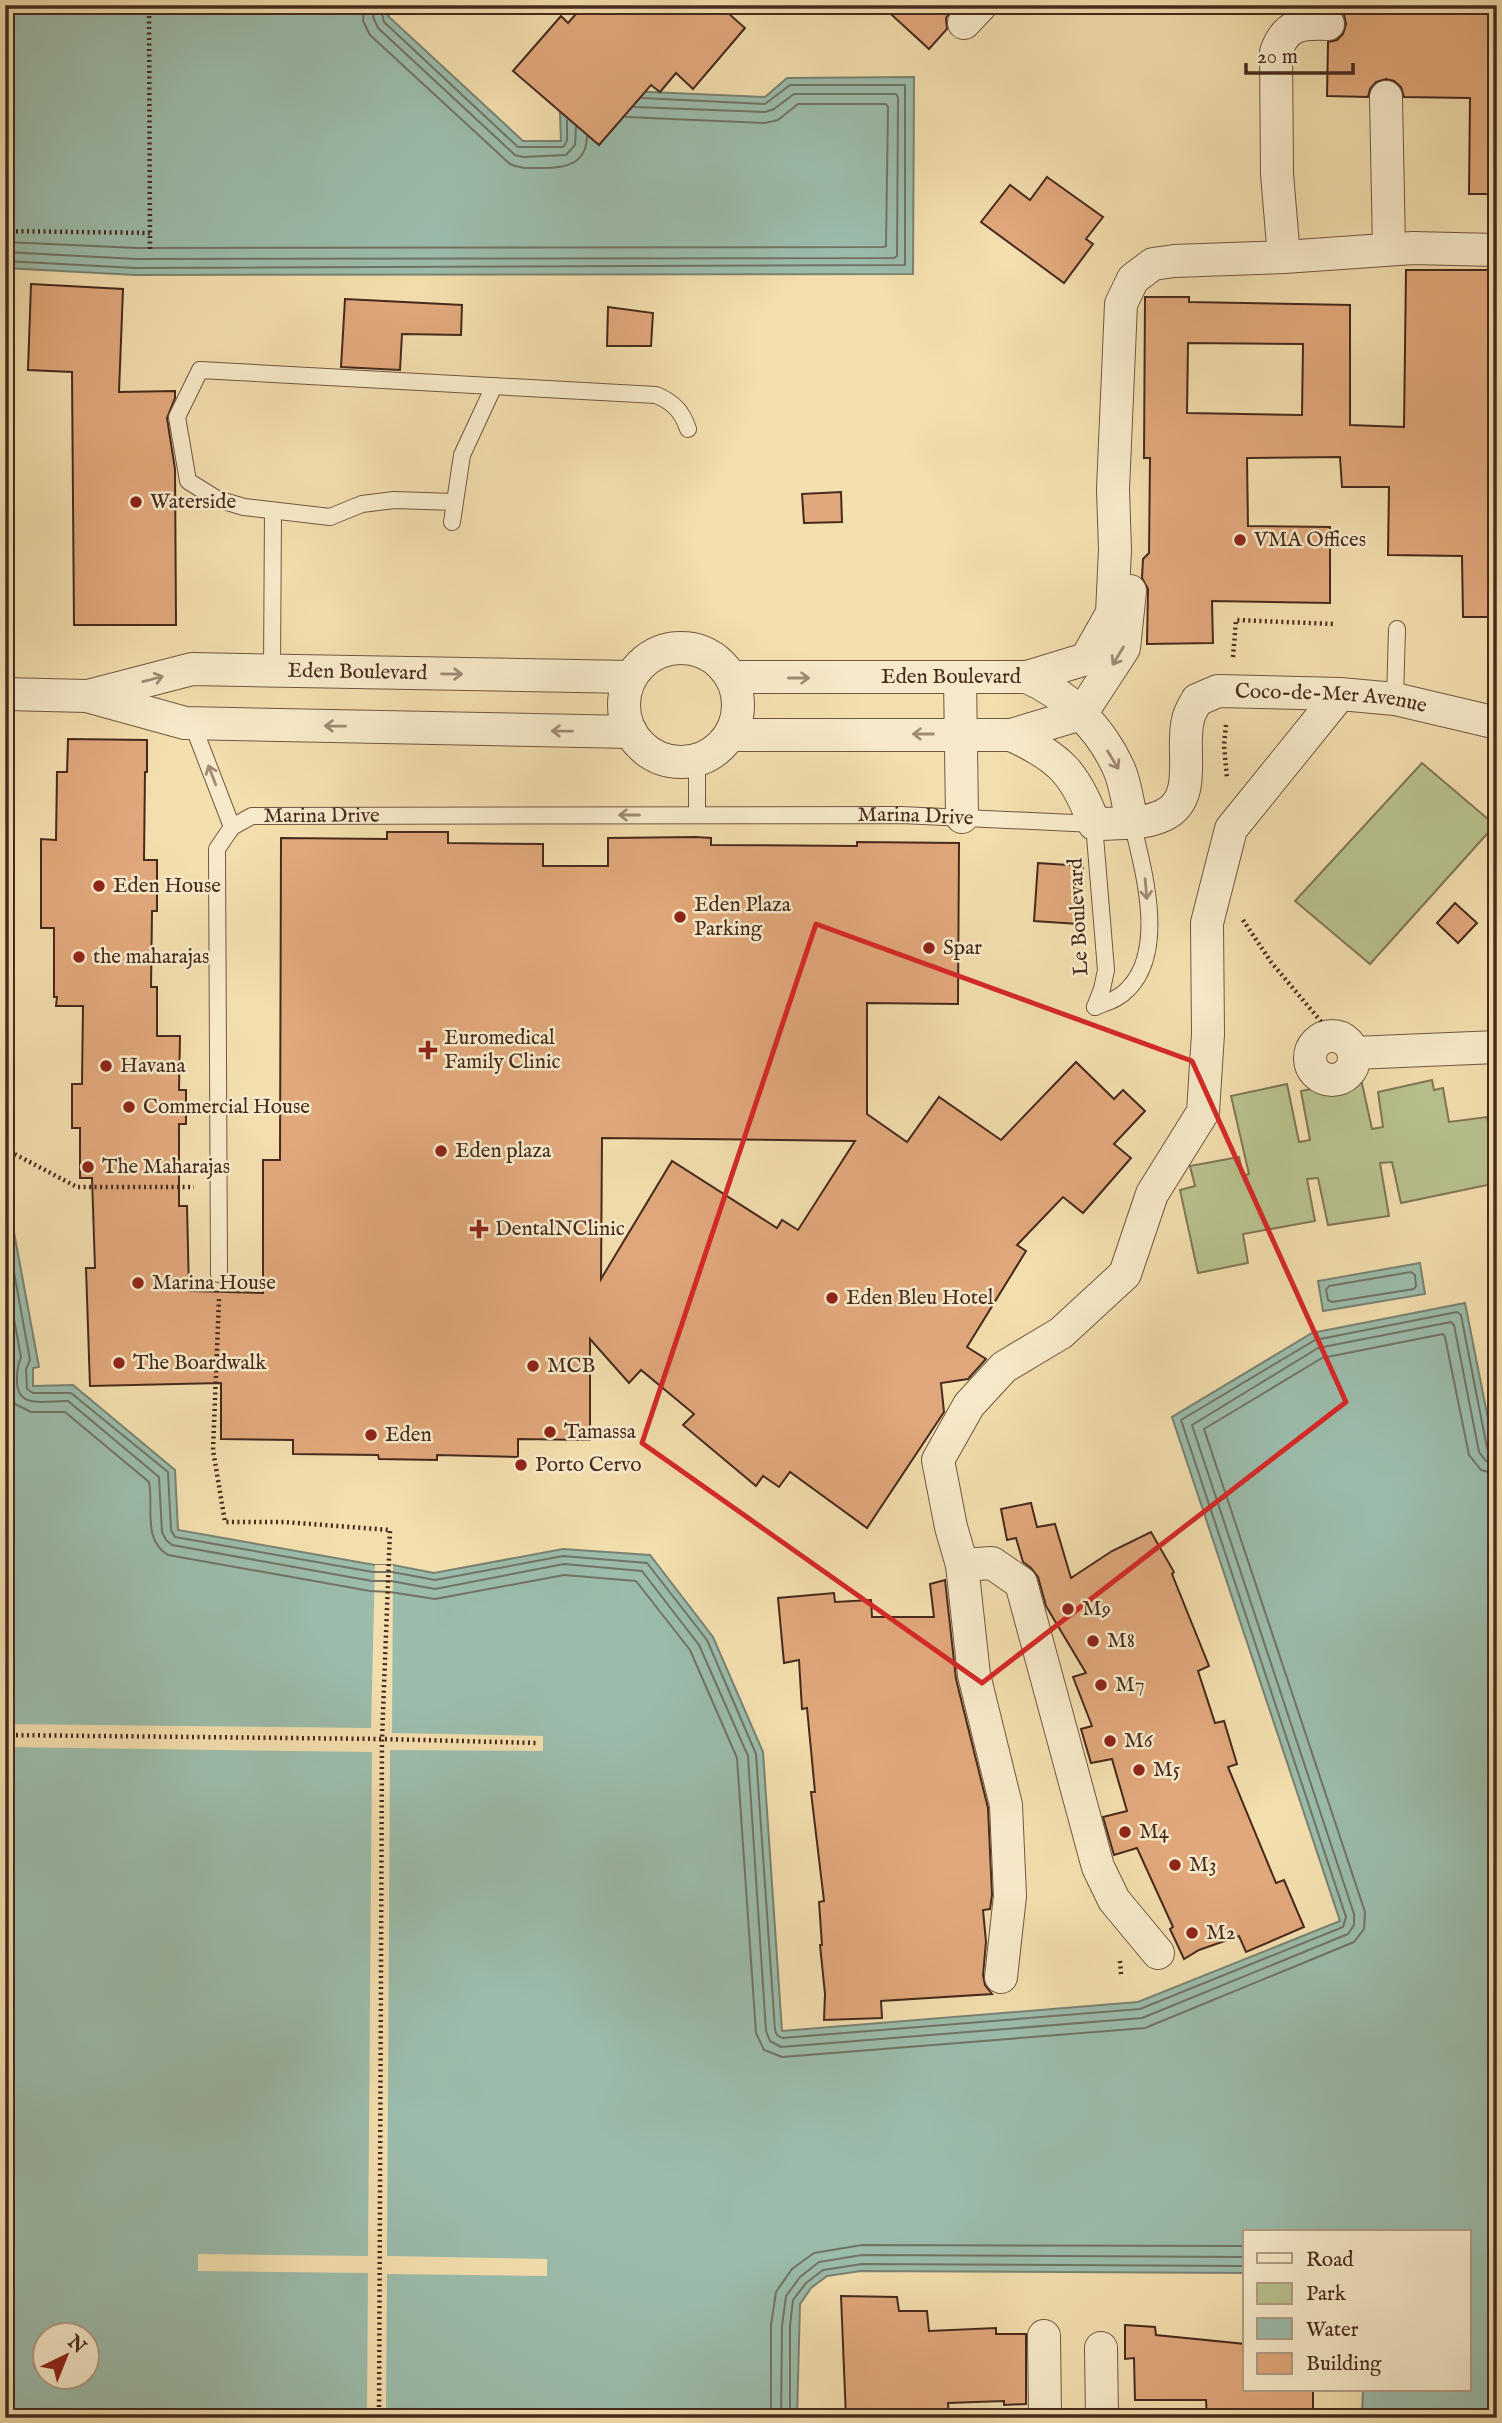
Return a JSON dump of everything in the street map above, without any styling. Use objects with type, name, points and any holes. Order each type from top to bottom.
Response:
[{"type":"street","points":[[1284,257],[1277,174],[1276,52],[1284,37],[1296,26],[1304,23],[1328,24]]},
{"type":"street","points":[[1386,97],[1389,249]]},
{"type":"street","points":[[1027,677],[1086,659],[1112,613],[1115,550],[1113,489],[1121,304],[1133,279],[1153,264],[1164,262],[1389,249],[1497,250]]},
{"type":"street","points":[[730,735],[1011,735],[1081,714],[1124,648],[1132,561],[1117,419]]},
{"type":"street","points":[[683,648],[701,652],[719,662],[731,677],[737,696],[737,716],[730,735],[716,751],[697,760],[671,762],[647,752],[631,732],[624,714],[625,695],[631,677],[643,662],[661,652],[683,648]]},
{"type":"street","name":"Eden Boulevard","points":[[87,696],[192,669],[631,677]]},
{"type":"street","name":"Eden Boulevard","points":[[731,677],[1027,677],[1047,686],[1090,722],[1119,769],[1132,822]]},
{"type":"street","points":[[960,678],[962,817]]},
{"type":"street","name":"Coco-de-Mer Avenue","points":[[1132,822],[1162,817],[1176,806],[1185,790],[1188,720],[1197,700],[1218,691],[1340,694],[1395,699],[1497,723]]},
{"type":"street","name":"Eden Boulevard","points":[[5,694],[87,696],[192,723],[631,732]]},
{"type":"street","points":[[1001,1977],[1010,1896],[1006,1805],[974,1675],[962,1565],[951,1527],[938,1460],[969,1405],[1004,1367],[1061,1334],[1125,1274],[1152,1194],[1203,1112],[1208,1034],[1207,923],[1231,829],[1340,694]]},
{"type":"street","points":[[1011,735],[1040,748],[1065,768],[1083,794],[1094,824]]},
{"type":"street","name":"Marina Drive","points":[[1094,824],[1132,822]]},
{"type":"street","points":[[1354,1053],[1497,1047]]},
{"type":"street","points":[[962,1565],[992,1563],[1021,1583],[1098,1867],[1114,1900],[1158,1953]]},
{"type":"street","points":[[1044,2336],[1045,2418]]},
{"type":"street","points":[[1101,2348],[1102,2418]]},
{"type":"lane","points":[[455,502],[394,500],[362,504],[330,517],[244,507],[218,499],[188,481],[177,417],[200,370],[656,395],[680,411],[688,429]]},
{"type":"lane","points":[[452,522],[461,454],[494,386]]},
{"type":"lane","points":[[272,670],[273,511]]},
{"type":"lane","points":[[1395,699],[1397,629]]},
{"type":"lane","points":[[192,723],[232,827],[217,849],[219,1274]]},
{"type":"lane","points":[[697,760],[697,815]]},
{"type":"lane","name":"Marina Drive","points":[[232,827],[252,816],[962,817],[1094,824]]},
{"type":"lane","name":"Le Boulevard","points":[[1094,824],[1106,970],[1095,1007],[1116,999],[1128,990],[1137,978],[1149,949],[1146,883],[1132,822]]},
{"type":"path","points":[[149,5],[150,252]]},
{"type":"path","points":[[5,231],[150,233]]},
{"type":"path","points":[[5,1149],[78,1187],[219,1188]]},
{"type":"path","points":[[219,1274],[214,1450],[225,1522],[284,1522],[390,1530],[382,1739],[379,2418]]},
{"type":"path","points":[[5,1735],[537,1743]]},
{"type":"highlighted area","points":[[816,924],[1192,1061],[1346,1402],[982,1683],[642,1443]]},
{"type":"green space","points":[[1422,763],[1495,825],[1370,964],[1295,901]]},
{"type":"green space","points":[[1361,1079],[1372,1129],[1383,1127],[1378,1092],[1432,1080],[1434,1090],[1443,1088],[1449,1122],[1487,1117],[1497,1166],[1497,1183],[1401,1203],[1392,1162],[1380,1163],[1389,1216],[1328,1225],[1318,1178],[1307,1179],[1315,1221],[1243,1234],[1248,1263],[1198,1273],[1180,1190],[1195,1186],[1190,1166],[1239,1157],[1243,1176],[1249,1174],[1231,1096],[1287,1084],[1299,1142],[1310,1140],[1301,1091]]},
{"type":"water","points":[[5,5],[397,5],[388,16],[523,141],[561,141],[559,88],[765,97],[787,78],[914,77],[913,274],[136,275],[5,268]]},
{"type":"water","points":[[5,1184],[39,1367],[33,1368],[33,1386],[73,1385],[175,1470],[178,1530],[434,1573],[563,1549],[650,1555],[713,1637],[763,1752],[782,2031],[1138,2002],[1340,1921],[1172,1417],[1312,1333],[1465,1303],[1497,1464],[1497,2418],[1362,2418],[1363,2392],[1470,2392],[1470,2230],[1243,2230],[1243,2273],[861,2271],[827,2276],[811,2288],[800,2304],[797,2418],[5,2418]]},
{"type":"water","points":[[1420,1263],[1425,1294],[1323,1311],[1318,1281]]},
{"type":"pier","points":[[375,1565],[393,1565],[392,1733],[543,1736],[543,1751],[390,1750],[387,2256],[547,2259],[547,2276],[387,2274],[386,2418],[367,2418],[368,2273],[198,2271],[198,2254],[368,2256],[372,1752],[5,1747],[5,1724],[371,1728]]},
{"type":"building","points":[[584,5],[719,5],[745,28],[693,89],[676,73],[660,92],[651,85],[599,145],[513,71],[561,16],[568,23]]},
{"type":"building","points":[[881,5],[955,5],[946,18],[947,29],[929,49]]},
{"type":"building","points":[[1329,5],[1497,5],[1497,194],[1469,194],[1470,98],[1404,97],[1401,87],[1386,79],[1376,82],[1368,97],[1327,96],[1328,42],[1337,40],[1343,34],[1346,24],[1344,15]]},
{"type":"building","points":[[1047,177],[1103,217],[1086,239],[1093,244],[1064,283],[981,222],[1010,185],[1030,200]]},
{"type":"building","points":[[1406,270],[1497,270],[1497,617],[1463,617],[1462,556],[1388,555],[1389,487],[1342,487],[1340,457],[1247,458],[1248,526],[1330,527],[1330,603],[1212,601],[1213,643],[1147,644],[1148,589],[1142,578],[1143,559],[1149,553],[1150,458],[1144,458],[1145,297],[1189,297],[1189,302],[1350,305],[1350,425],[1404,427]],"holes":[[[1188,343],[1303,344],[1302,415],[1187,413]]]},
{"type":"building","points":[[31,284],[123,289],[119,392],[175,391],[167,418],[175,469],[176,625],[74,625],[72,372],[28,370]]},
{"type":"building","points":[[345,299],[462,305],[461,335],[402,334],[400,370],[341,367]]},
{"type":"building","points":[[608,307],[653,313],[651,346],[607,346]]},
{"type":"building","points":[[841,492],[842,522],[804,523],[802,494]]},
{"type":"building","name":"Eden plaza","points":[[68,739],[147,740],[144,860],[157,860],[157,911],[152,911],[151,987],[157,987],[157,1036],[180,1036],[179,1090],[186,1090],[186,1124],[179,1124],[179,1206],[187,1206],[189,1291],[263,1293],[263,1160],[280,1160],[281,838],[387,839],[387,832],[448,832],[448,843],[543,844],[543,866],[608,866],[608,838],[711,838],[711,845],[857,846],[857,842],[959,843],[958,1004],[867,1003],[867,1114],[907,1142],[939,1097],[1001,1140],[1076,1062],[1114,1099],[1123,1090],[1145,1111],[1114,1144],[1131,1158],[1083,1213],[1063,1197],[1017,1245],[1026,1251],[967,1347],[986,1359],[968,1379],[941,1383],[944,1412],[867,1528],[790,1472],[779,1487],[763,1476],[756,1486],[683,1425],[694,1414],[641,1370],[629,1383],[590,1339],[590,1440],[518,1439],[518,1457],[437,1455],[437,1460],[379,1459],[378,1455],[293,1454],[293,1440],[221,1439],[221,1383],[90,1386],[86,1268],[95,1268],[92,1178],[80,1178],[80,1128],[72,1128],[72,1084],[82,1084],[83,1006],[56,1006],[54,928],[41,928],[41,839],[56,840],[57,772],[67,772]],"holes":[[[602,1138],[855,1141],[798,1230],[782,1220],[777,1228],[672,1161],[601,1279]]]},
{"type":"building","points":[[1038,863],[1083,866],[1078,924],[1034,921]]},
{"type":"building","points":[[1455,903],[1477,923],[1458,943],[1437,923]]},
{"type":"building","points":[[1031,1503],[1037,1527],[1055,1524],[1071,1578],[1112,1551],[1151,1532],[1174,1572],[1172,1574],[1209,1666],[1198,1671],[1215,1723],[1224,1721],[1237,1764],[1228,1767],[1276,1883],[1284,1880],[1304,1927],[1246,1952],[1239,1936],[1199,1950],[1184,1959],[1170,1929],[1173,1927],[1137,1848],[1114,1855],[1103,1817],[1127,1811],[1112,1759],[1091,1763],[1081,1729],[1092,1726],[1073,1677],[1086,1673],[1046,1606],[1038,1577],[1023,1562],[1016,1538],[1007,1540],[1001,1509]]},
{"type":"building","points":[[945,1580],[956,1679],[988,1808],[992,1895],[990,1909],[983,1910],[986,1942],[983,1975],[985,1985],[992,1994],[881,2001],[882,2018],[824,2020],[819,1902],[824,1901],[811,1792],[815,1792],[807,1708],[802,1709],[799,1660],[784,1663],[778,1598],[834,1593],[835,1602],[871,1600],[872,1617],[934,1617],[930,1584]]},
{"type":"building","points":[[841,2296],[897,2297],[899,2311],[927,2311],[929,2331],[996,2328],[996,2334],[1026,2334],[1026,2404],[1004,2405],[1004,2401],[948,2403],[949,2418],[846,2418]]},
{"type":"building","points":[[1125,2325],[1155,2327],[1156,2335],[1243,2344],[1243,2392],[1313,2392],[1313,2418],[1207,2418],[1206,2400],[1135,2400],[1134,2358],[1125,2359]]},
{"type":"place","name":"Waterside","points":[[136,502]]},
{"type":"place","name":"VMA Offices","points":[[1240,540]]},
{"type":"place","name":"Eden House","points":[[99,886]]},
{"type":"place","name":"Eden Plaza Parking","points":[[680,917]]},
{"type":"place","name":"Spar","points":[[929,948]]},
{"type":"place","name":"the maharajas","points":[[79,957]]},
{"type":"place","name":"Euromedical Family Clinic","points":[[428,1050]]},
{"type":"place","name":"Havana","points":[[106,1066]]},
{"type":"place","name":"Commercial House","points":[[129,1107]]},
{"type":"place","name":"Eden plaza","points":[[441,1151]]},
{"type":"place","name":"The Maharajas","points":[[88,1167]]},
{"type":"place","name":"DentalNClinic","points":[[479,1229]]},
{"type":"place","name":"Marina House","points":[[138,1283]]},
{"type":"place","name":"Eden Bleu Hotel","points":[[832,1298]]},
{"type":"place","name":"The Boardwalk","points":[[119,1363]]},
{"type":"place","name":"MCB","points":[[533,1366]]},
{"type":"place","name":"Tamassa","points":[[550,1432]]},
{"type":"place","name":"Eden","points":[[371,1435]]},
{"type":"place","name":"Porto Cervo","points":[[521,1465]]},
{"type":"place","name":"M9","points":[[1068,1609]]},
{"type":"place","name":"M8","points":[[1093,1641]]},
{"type":"place","name":"M7","points":[[1101,1685]]},
{"type":"place","name":"M6","points":[[1110,1741]]},
{"type":"place","name":"M5","points":[[1139,1770]]},
{"type":"place","name":"M4","points":[[1125,1832]]},
{"type":"place","name":"M3","points":[[1175,1865]]},
{"type":"place","name":"M2","points":[[1192,1933]]}]
